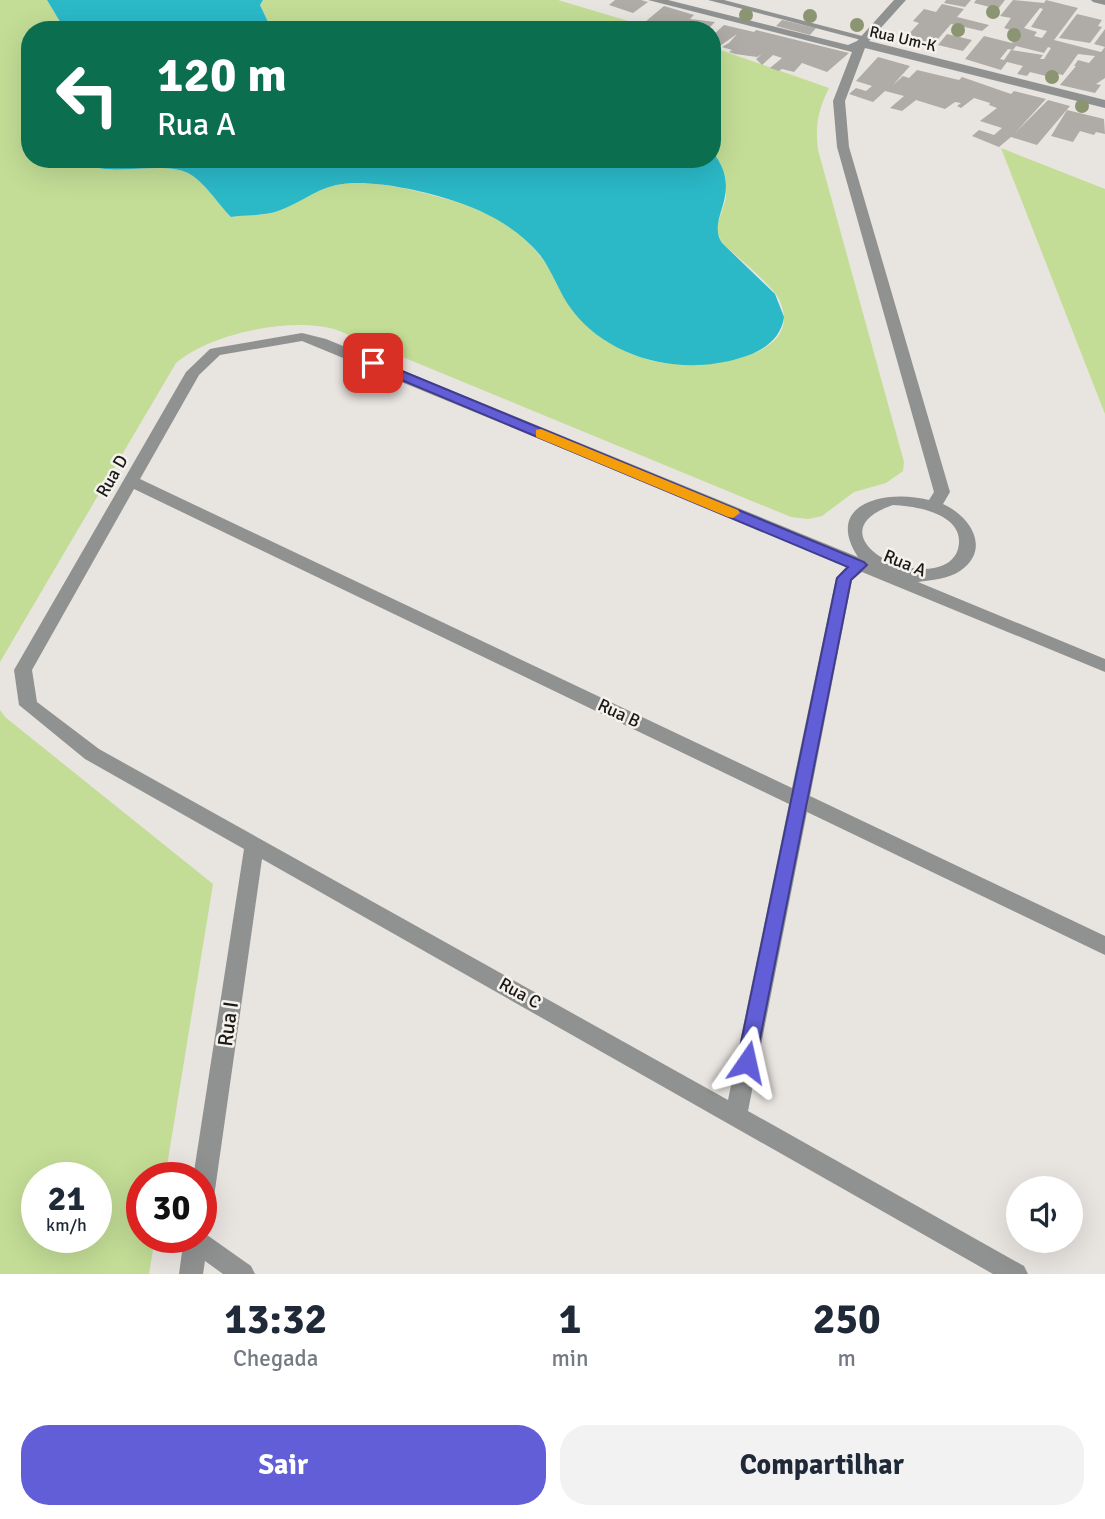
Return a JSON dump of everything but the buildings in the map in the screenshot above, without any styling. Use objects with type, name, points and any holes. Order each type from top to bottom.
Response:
[{"type":"street","name":"Rua Um-K","points":[[654,0],[850,49],[863,41],[1105,104]]},
{"type":"street","points":[[900,0],[863,41],[839,101],[843,147],[942,492],[934,506]]},
{"type":"street","points":[[1097,0],[1105,2]]},
{"type":"street","name":"Rua D","points":[[28,705],[23,670],[193,372],[215,352],[302,337]]},
{"type":"street","name":"Rua A","points":[[302,337],[321,342],[863,562],[1105,666]]},
{"type":"street","name":"Rua B","points":[[132,481],[1105,946]]},
{"type":"street","points":[[900,500],[934,506],[955,519],[965,531],[968,547],[956,566],[934,575],[910,576],[863,562],[854,530],[857,520],[867,509],[881,503],[900,500]]},
{"type":"street","points":[[736,1115],[844,578],[863,562]]},
{"type":"street","name":"Rua C","points":[[28,705],[92,754],[1016,1274]]},
{"type":"street","name":"Rua I","points":[[207,1162],[254,844]]},
{"type":"street","points":[[191,1274],[194,1253]]},
{"type":"street","points":[[215,1253],[243,1274]]},
{"type":"lane","points":[[713,0],[863,41]]},
{"type":"green space","points":[[0,0],[47,0],[60,21],[21,21],[21,168],[176,169],[200,181],[231,217],[273,213],[321,190],[348,183],[391,186],[459,203],[485,213],[521,236],[544,262],[572,310],[592,330],[628,352],[663,363],[700,364],[745,356],[765,348],[778,336],[784,320],[775,293],[722,243],[716,229],[726,198],[726,179],[720,168],[721,50],[829,88],[818,118],[818,150],[904,462],[903,471],[886,483],[854,492],[822,516],[808,519],[791,517],[337,330],[298,325],[253,330],[209,343],[176,363],[0,662]]},
{"type":"green space","points":[[263,0],[558,0],[628,21],[268,21],[260,5]]},
{"type":"green space","points":[[1001,148],[1105,189],[1105,414]]},
{"type":"green space","points":[[0,710],[5,717],[213,884],[168,1162],[126,1162],[126,1253],[152,1253],[149,1274],[0,1274]]},
{"type":"water","points":[[47,0],[263,0],[260,5],[268,21],[60,21]]},
{"type":"water","points":[[721,166],[726,180],[726,192],[718,233],[722,243],[775,294],[784,317],[782,325],[769,344],[740,358],[695,365],[648,360],[606,341],[588,327],[572,310],[545,262],[531,245],[500,221],[463,204],[394,186],[348,183],[327,188],[273,213],[231,217],[194,177],[176,169],[162,168]]},
{"type":"slow traffic","points":[[541,433],[733,513]]},
{"type":"route","points":[[373,363],[859,565],[844,578],[747,1062]]}]
